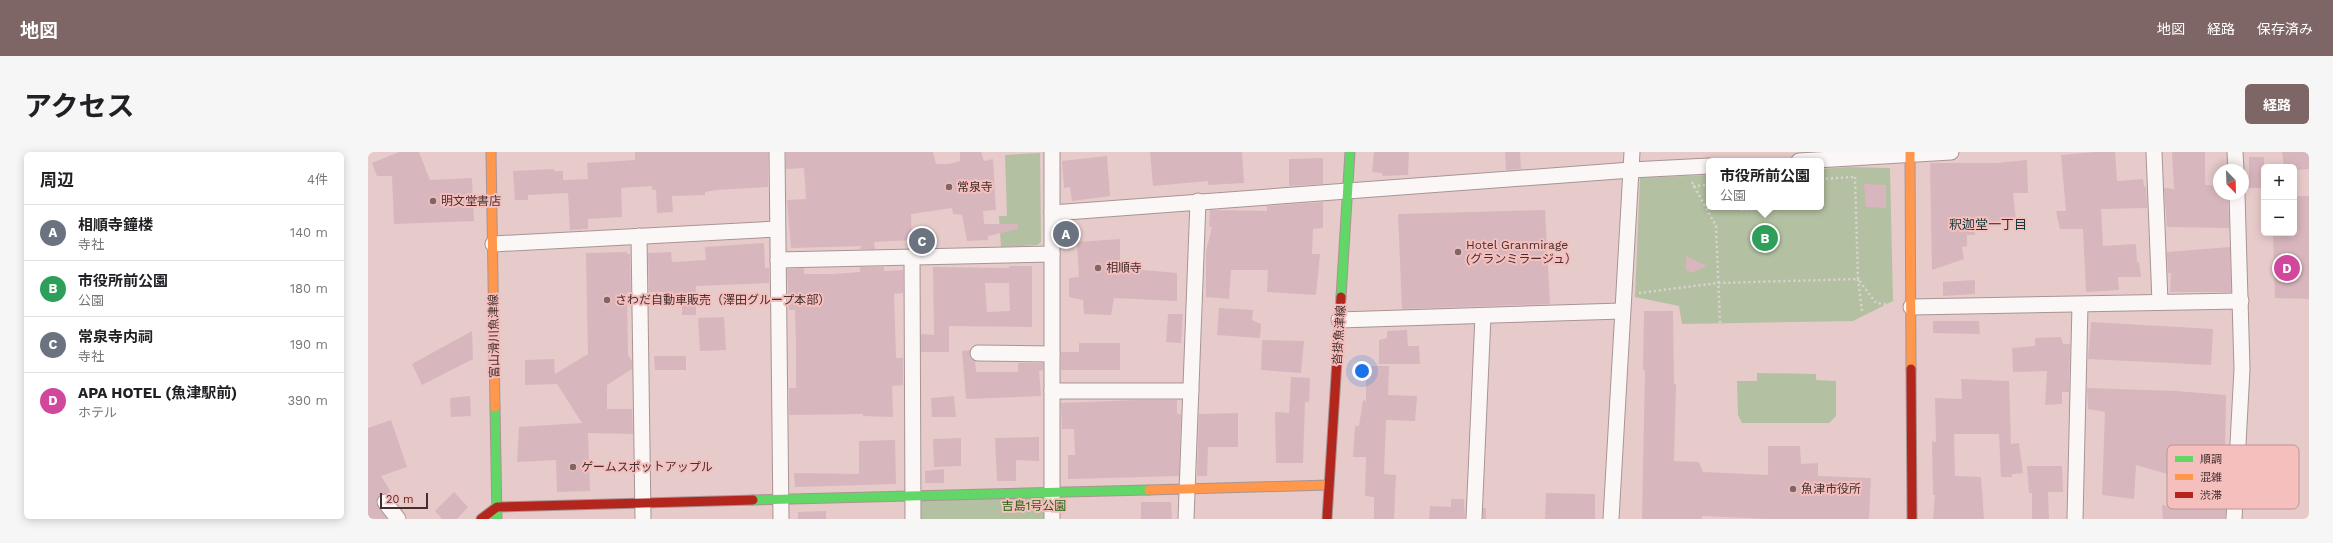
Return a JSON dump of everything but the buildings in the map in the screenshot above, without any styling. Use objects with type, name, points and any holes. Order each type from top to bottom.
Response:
[{"type":"street","name":"富山滑川魚津線","points":[[491,152],[497,519]]},
{"type":"street","points":[[777,152],[781,519]]},
{"type":"street","points":[[1052,152],[1052,519]]},
{"type":"street","name":"沓掛魚津線","points":[[1327,519],[1339,320],[1349,190],[1350,152]]},
{"type":"street","points":[[1611,519],[1632,152]]},
{"type":"street","points":[[1824,159],[1910,153],[1951,152]]},
{"type":"street","points":[[2154,152],[2160,302]]},
{"type":"street","points":[[2235,152],[2236,164]]},
{"type":"street","points":[[1910,153],[1912,519]]},
{"type":"street","points":[[1052,213],[1349,190],[1706,166]]},
{"type":"street","points":[[2237,200],[2242,369],[2238,445]]},
{"type":"street","points":[[1186,519],[1198,201]]},
{"type":"street","points":[[493,244],[777,228]]},
{"type":"street","points":[[639,236],[643,519]]},
{"type":"street","points":[[778,260],[1052,254]]},
{"type":"street","points":[[912,257],[913,519]]},
{"type":"street","points":[[1911,307],[2241,301]]},
{"type":"street","points":[[2075,519],[2080,305]]},
{"type":"street","points":[[1339,320],[1622,311]]},
{"type":"street","points":[[1474,519],[1483,316]]},
{"type":"street","points":[[978,353],[1052,354]]},
{"type":"street","points":[[1052,391],[1192,391]]},
{"type":"street","points":[[482,519],[497,507],[1329,485]]},
{"type":"street","points":[[385,502],[398,519]]},
{"type":"street","points":[[2234,519],[2235,509]]},
{"type":"path","points":[[1689,167],[1692,186],[1706,209]]},
{"type":"path","points":[[1855,177],[1858,279],[1862,311]]},
{"type":"path","points":[[1692,186],[1706,185]]},
{"type":"path","points":[[1706,210],[1716,226],[1720,323]]},
{"type":"path","points":[[1858,279],[1876,303],[1911,307]]},
{"type":"path","points":[[1623,295],[1718,283],[1858,279]]},
{"type":"green space","points":[[1040,153],[1041,242],[1037,245],[1001,247],[999,216],[1007,216],[1005,155]]},
{"type":"green space","points":[[1848,167],[1890,168],[1893,301],[1853,321],[1682,324],[1679,306],[1635,297],[1640,178],[1706,175],[1706,210],[1824,210],[1824,169]]},
{"type":"green space","points":[[1757,373],[1816,374],[1816,380],[1836,381],[1836,416],[1829,423],[1742,423],[1738,415],[1737,381],[1757,381]]},
{"type":"green space","name":"吉島1号公園","points":[[1052,492],[1052,519],[913,519],[913,496]]},
{"type":"traffic: fast","points":[[1341,297],[1350,152]]},
{"type":"traffic: fast","points":[[495,407],[497,519]]},
{"type":"traffic: fast","points":[[753,500],[1149,490]]},
{"type":"traffic: slow","points":[[491,152],[495,407]]},
{"type":"traffic: slow","points":[[1910,152],[1911,369]]},
{"type":"traffic: slow","points":[[1149,490],[1329,485]]},
{"type":"traffic: jam","points":[[1327,519],[1341,297]]},
{"type":"traffic: jam","points":[[1911,369],[1912,519]]},
{"type":"traffic: jam","points":[[481,519],[497,507],[753,500]]},
{"type":"place","name":"常泉寺","points":[[949,187]]},
{"type":"place","name":"明文堂書店","points":[[433,201]]},
{"type":"place","name":"相順寺鐘楼","points":[[1066,234]]},
{"type":"place","name":"市役所前公園","points":[[1765,238]]},
{"type":"place","name":"常泉寺内祠","points":[[922,241]]},
{"type":"place","name":"Hotel Granmirage (グランミラージュ）","points":[[1458,252]]},
{"type":"place","name":"相順寺","points":[[1098,268]]},
{"type":"place","name":"APA HOTEL (魚津駅前)","points":[[2287,268]]},
{"type":"place","name":"さわだ自動車販売（澤田グループ本部）","points":[[607,300]]},
{"type":"place","name":"ゲームスポットアップル","points":[[573,467]]},
{"type":"place","name":"魚津市役所","points":[[1793,489]]},
{"type":"district","name":"釈迦堂一丁目","points":[[1988,224]]}]
